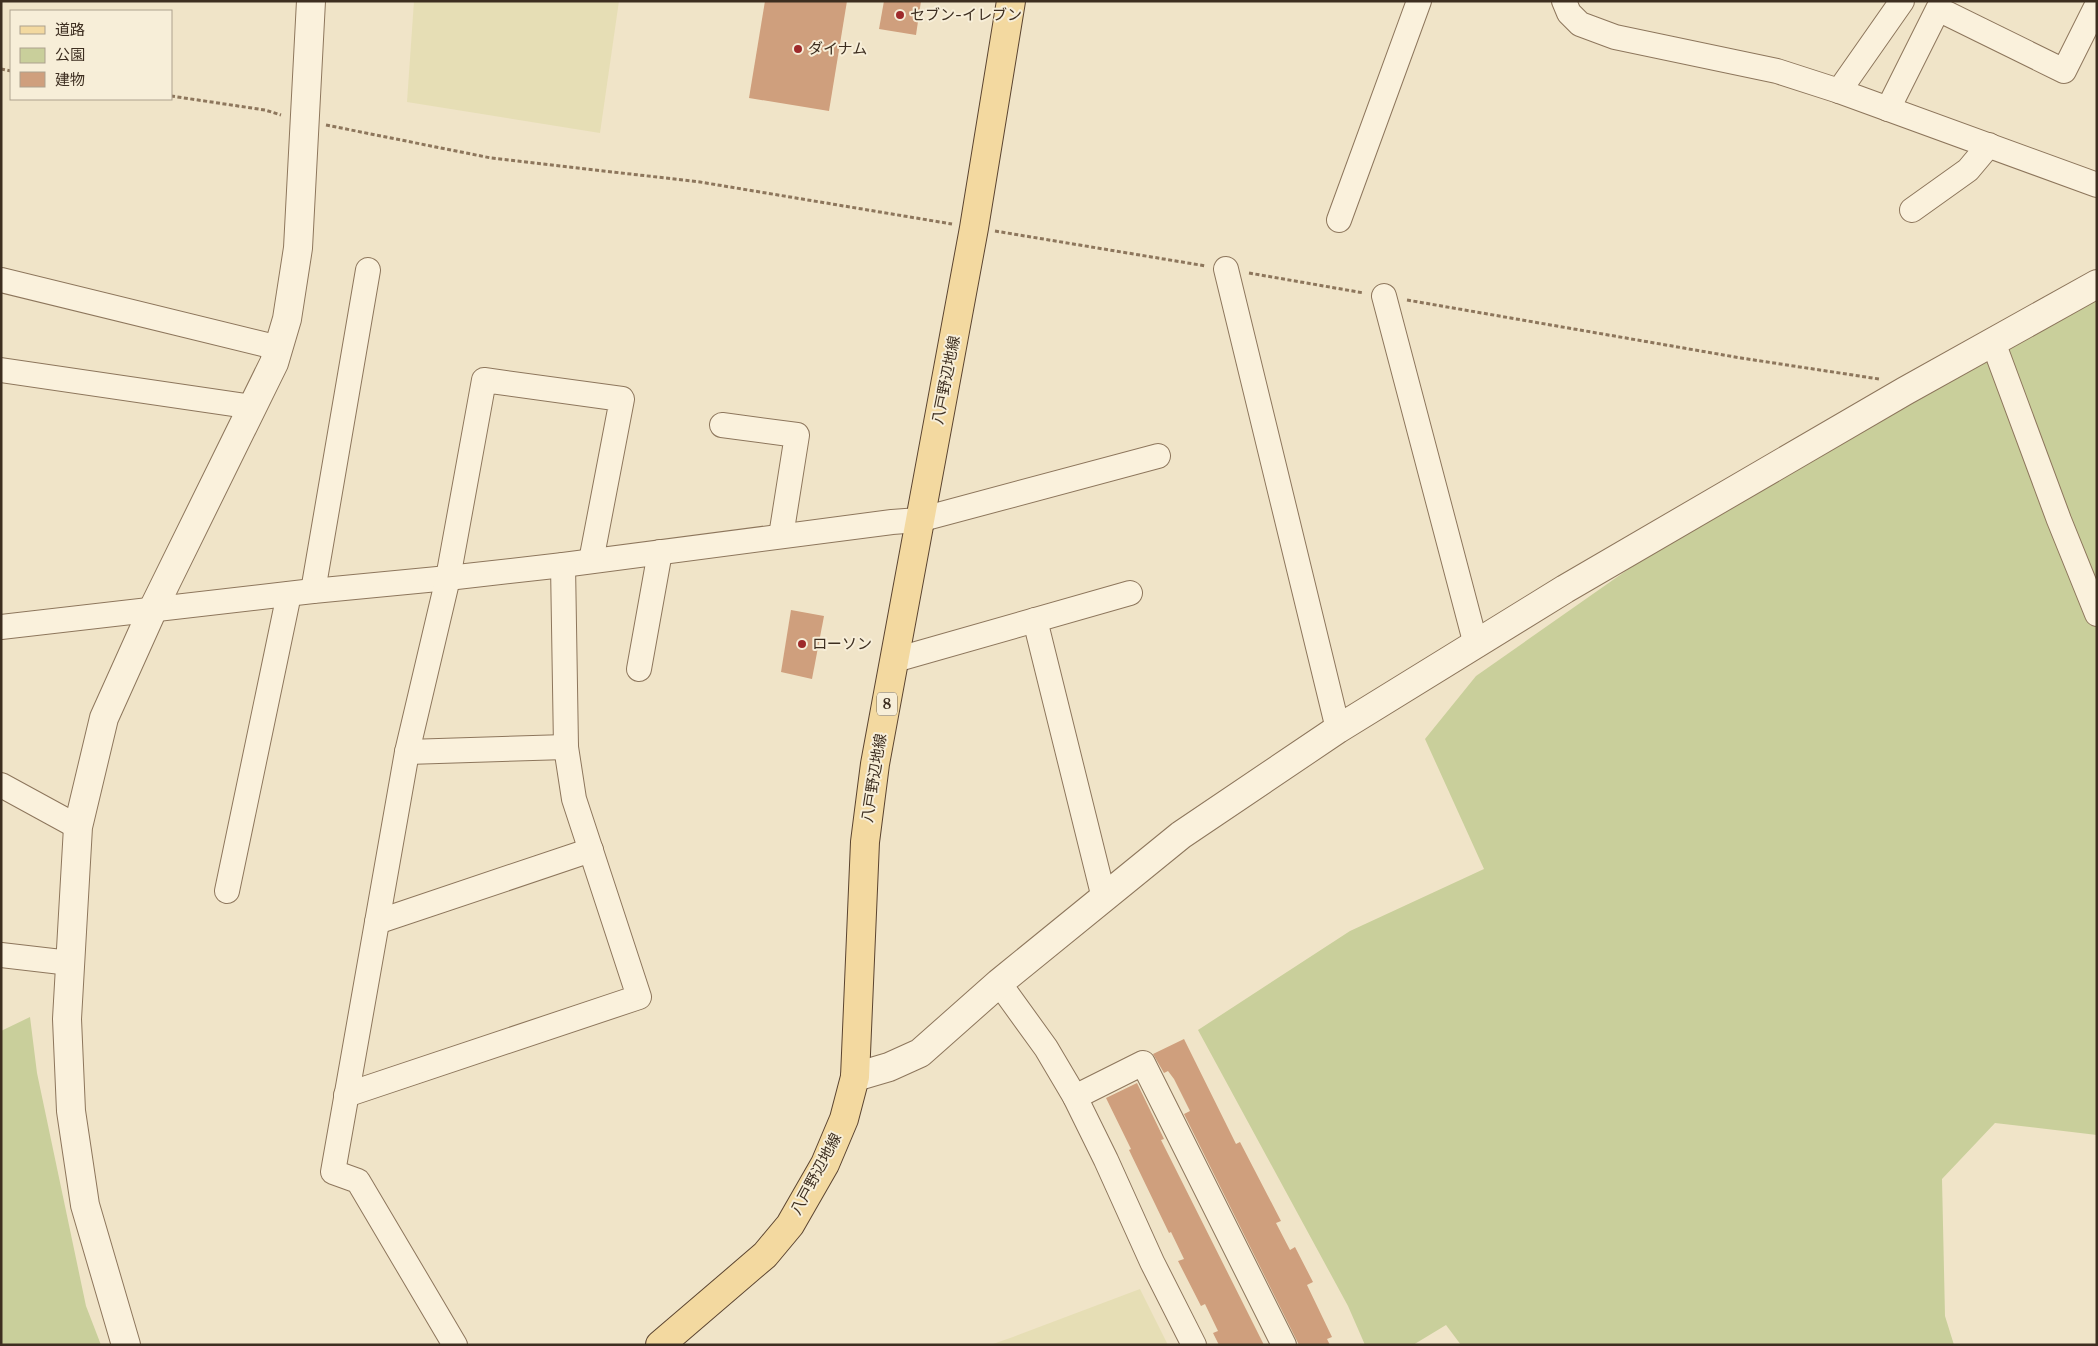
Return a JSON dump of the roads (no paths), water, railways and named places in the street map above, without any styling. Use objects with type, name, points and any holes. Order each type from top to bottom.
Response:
[{"type":"main road","name":"八戸野辺地線","points":[[660,1345],[765,1255],[790,1225],[825,1164],[844,1120],[855,1077],[865,842],[875,764],[974,228],[1011,1]]},
{"type":"street","points":[[126,1345],[85,1205],[71,1111],[68,1020],[78,827],[104,718],[153,609],[274,364],[288,319],[298,248],[311,1]]},
{"type":"street","points":[[1339,220],[1419,1]]},
{"type":"street","points":[[1564,1],[1568,13],[1580,24],[1615,37],[1777,71],[1888,108],[2097,185]]},
{"type":"street","points":[[1839,91],[1902,1]]},
{"type":"street","points":[[1888,108],[1938,9],[2064,71],[2097,5]]},
{"type":"street","points":[[1912,210],[1968,170],[1990,145]]},
{"type":"street","points":[[1226,269],[1338,729]]},
{"type":"street","points":[[313,590],[368,270]]},
{"type":"street","points":[[1,280],[279,348]]},
{"type":"street","points":[[855,1077],[889,1067],[920,1053],[999,983],[1181,835],[1338,729],[1565,590],[1916,385],[2097,284]]},
{"type":"street","points":[[1384,296],[1476,645]]},
{"type":"street","points":[[1993,342],[2059,520],[2097,614]]},
{"type":"street","points":[[1,370],[254,407]]},
{"type":"street","points":[[455,1345],[358,1181],[333,1172],[406,752],[448,578],[484,380],[622,399],[591,561]]},
{"type":"street","points":[[722,425],[796,435],[781,536]]},
{"type":"street","points":[[1,627],[313,590],[563,565],[919,520],[1158,456]]},
{"type":"street","points":[[639,669],[660,552]]},
{"type":"street","points":[[346,1095],[640,997],[574,799],[566,747],[563,565]]},
{"type":"street","points":[[895,660],[1130,593]]},
{"type":"street","points":[[227,891],[290,594]]},
{"type":"street","points":[[1035,620],[1104,898]]},
{"type":"street","points":[[406,752],[566,747]]},
{"type":"street","points":[[1,785],[78,827]]},
{"type":"street","points":[[377,922],[591,850]]},
{"type":"street","points":[[1,955],[70,963]]},
{"type":"street","points":[[999,983],[1046,1048],[1075,1097],[1152,1262],[1194,1345]]},
{"type":"street","points":[[1075,1097],[1144,1063],[1284,1345]]},
{"type":"place","name":"セブン-イレブン","points":[[900,15]]},
{"type":"place","name":"ダイナム","points":[[798,49]]},
{"type":"place","name":"ローソン","points":[[802,644]]}]
